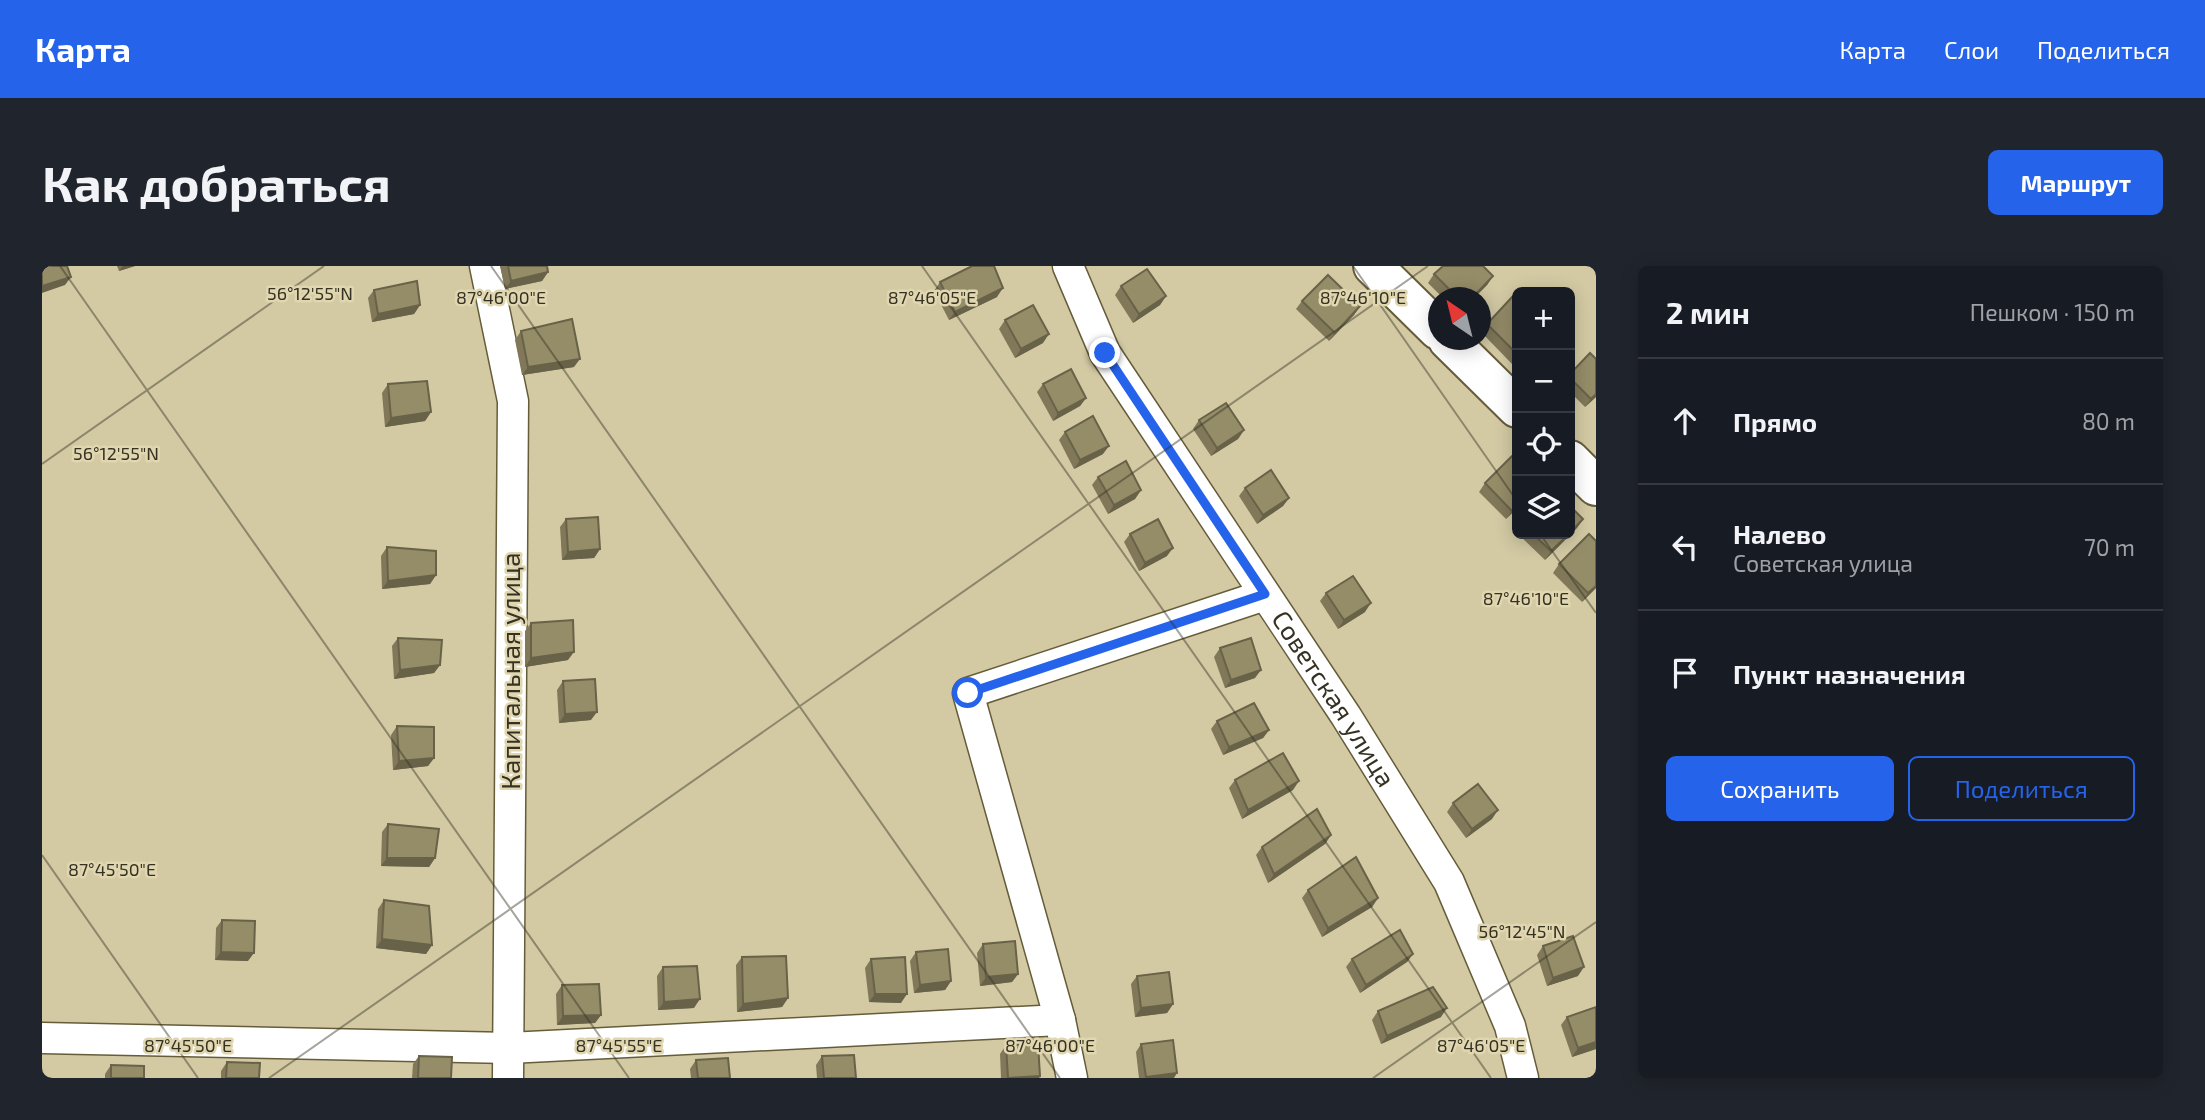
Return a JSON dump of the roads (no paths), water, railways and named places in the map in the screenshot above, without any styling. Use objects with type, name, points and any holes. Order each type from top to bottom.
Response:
[{"type":"main road","points":[[1373,266],[1428,321]]},
{"type":"main road","points":[[1458,350],[1512,403]]},
{"type":"main road","points":[[1575,465],[1596,486]]},
{"type":"street","name":"Капитальная улица","points":[[485,266],[513,401],[508,1078]]},
{"type":"street","name":"Советская улица","points":[[1068,266],[1105,353],[1346,716],[1449,882],[1510,1026],[1523,1078]]},
{"type":"street","points":[[1072,1078],[1060,1020],[968,693],[1265,594]]},
{"type":"street","points":[[42,1038],[509,1048],[1060,1020]]}]
